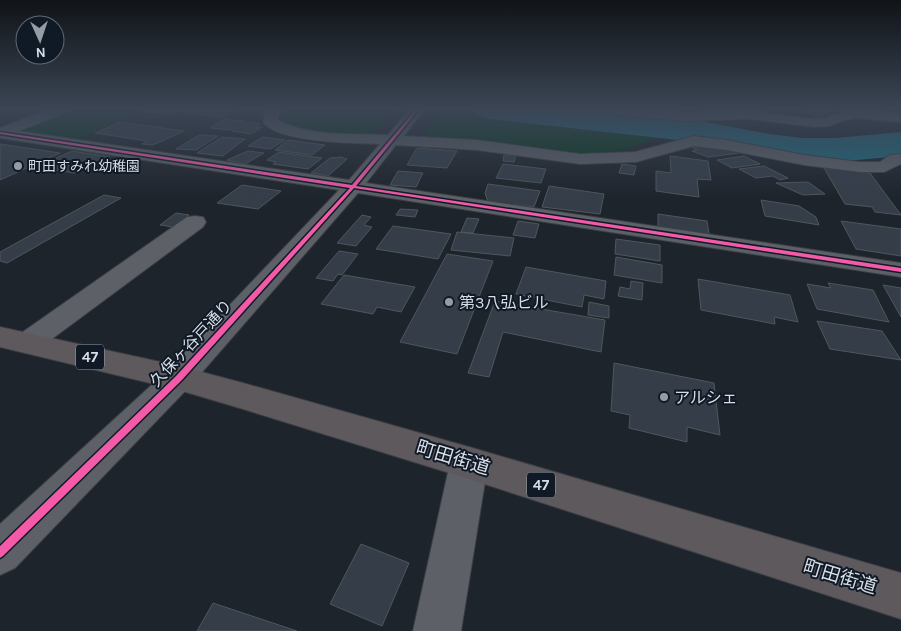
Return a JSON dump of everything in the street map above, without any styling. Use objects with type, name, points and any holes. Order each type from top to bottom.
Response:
[{"type":"main road","name":"町田街道","points":[[14,340],[179,378],[470,463],[901,596]]},
{"type":"street","points":[[37,138],[901,270]]},
{"type":"street","points":[[338,138],[477,145],[562,157],[606,159],[636,157],[685,142],[704,142],[832,164],[884,167],[901,179]]},
{"type":"street","name":"久保ヶ谷戸通り","points":[[0,553],[179,378],[353,187],[394,138]]},
{"type":"street","points":[[884,167],[896,159],[901,159]]},
{"type":"street","points":[[14,340],[195,222]]},
{"type":"street","points":[[438,631],[470,463]]},
{"type":"green space","points":[[444,138],[656,138],[626,149],[600,154],[578,154],[512,143]]},
{"type":"building","points":[[131,138],[168,138],[153,145],[142,144],[148,141]]},
{"type":"building","points":[[193,138],[214,138],[196,150],[176,149]]},
{"type":"building","points":[[220,138],[245,139],[223,156],[197,153]]},
{"type":"building","points":[[261,138],[285,140],[270,149],[248,146]]},
{"type":"building","points":[[288,140],[325,145],[312,155],[275,150]]},
{"type":"building","name":"町田すみれ幼稚園","points":[[0,144],[60,153],[0,180]]},
{"type":"building","points":[[703,146],[708,148],[730,148],[739,153],[708,157],[692,151],[697,150],[692,147]]},
{"type":"building","points":[[417,148],[457,151],[447,168],[407,165]]},
{"type":"building","points":[[72,151],[110,157],[74,173],[49,169],[41,172],[30,170]]},
{"type":"building","points":[[248,151],[264,153],[245,164],[227,160]]},
{"type":"building","points":[[279,152],[322,158],[308,169],[273,164],[276,162],[267,160]]},
{"type":"building","points":[[504,155],[516,155],[514,162],[503,161]]},
{"type":"building","points":[[670,156],[708,161],[711,180],[697,179],[699,197],[656,191],[656,171],[671,173]]},
{"type":"building","points":[[744,156],[760,164],[732,168],[717,160]]},
{"type":"building","points":[[341,157],[347,159],[328,176],[311,173],[330,158]]},
{"type":"building","points":[[503,164],[546,169],[541,183],[496,178]]},
{"type":"building","points":[[622,164],[636,166],[634,175],[619,173]]},
{"type":"building","points":[[764,166],[788,178],[780,180],[773,176],[756,178],[739,169]]},
{"type":"building","points":[[824,168],[870,173],[901,215],[875,212],[872,207],[845,204]]},
{"type":"building","points":[[398,171],[423,173],[416,187],[390,185]]},
{"type":"building","points":[[808,182],[825,194],[803,195],[776,183]]},
{"type":"building","points":[[488,184],[540,191],[534,207],[488,202],[485,193]]},
{"type":"building","points":[[242,185],[281,191],[258,209],[217,203]]},
{"type":"building","points":[[549,186],[604,194],[600,214],[542,207]]},
{"type":"building","points":[[104,195],[121,198],[7,263],[0,261],[0,252]]},
{"type":"building","points":[[761,200],[799,206],[816,217],[819,225],[765,216]]},
{"type":"building","points":[[400,209],[418,210],[415,217],[396,215]]},
{"type":"building","points":[[176,213],[189,215],[173,227],[160,225]]},
{"type":"building","points":[[658,214],[707,221],[709,234],[658,228]]},
{"type":"building","points":[[362,215],[371,217],[364,225],[372,227],[356,246],[337,243]]},
{"type":"building","points":[[467,218],[479,219],[473,233],[461,232]]},
{"type":"building","points":[[518,221],[539,224],[535,238],[513,235]]},
{"type":"building","points":[[841,221],[901,229],[901,256],[856,249]]},
{"type":"building","points":[[393,226],[451,234],[438,259],[376,249]]},
{"type":"building","points":[[457,232],[514,238],[510,256],[451,250]]},
{"type":"building","points":[[616,239],[660,245],[660,261],[615,254]]},
{"type":"building","points":[[339,251],[358,254],[342,275],[338,274],[333,281],[316,278]]},
{"type":"building","name":"第3八弘ビル","points":[[447,254],[493,261],[457,354],[400,342]]},
{"type":"building","points":[[616,257],[662,265],[662,283],[614,275]]},
{"type":"building","points":[[526,267],[606,281],[604,299],[584,295],[582,307],[516,294]]},
{"type":"building","points":[[344,275],[415,287],[401,312],[377,307],[373,314],[321,304]]},
{"type":"building","points":[[698,279],[790,295],[798,322],[774,317],[775,324],[701,310]]},
{"type":"building","points":[[631,281],[643,283],[642,300],[618,296],[620,287],[630,289]]},
{"type":"building","points":[[828,283],[873,290],[889,322],[817,309],[807,284],[831,288]]},
{"type":"building","points":[[883,285],[901,288],[901,317]]},
{"type":"building","points":[[495,301],[605,320],[601,352],[503,332],[489,377],[468,373]]},
{"type":"building","points":[[589,302],[609,306],[609,318],[588,315]]},
{"type":"building","points":[[817,321],[882,331],[901,360],[830,349]]},
{"type":"building","name":"アルシェ","points":[[614,363],[714,383],[720,435],[687,427],[687,442],[629,428],[630,415],[611,411]]},
{"type":"building","points":[[361,544],[409,563],[382,626],[330,604]]},
{"type":"building","points":[[213,603],[297,631],[197,631]]},
{"type":"waterway","points":[[732,138],[803,150],[835,150],[901,144]]},
{"type":"cycle path","points":[[36,138],[901,270]]},
{"type":"cycle path","points":[[0,553],[179,378],[353,187],[393,138]]},
{"type":"place","name":"町田すみれ幼稚園","points":[[18,166]]},
{"type":"place","name":"第3八弘ビル","points":[[449,302]]},
{"type":"place","name":"アルシェ","points":[[664,397]]}]
